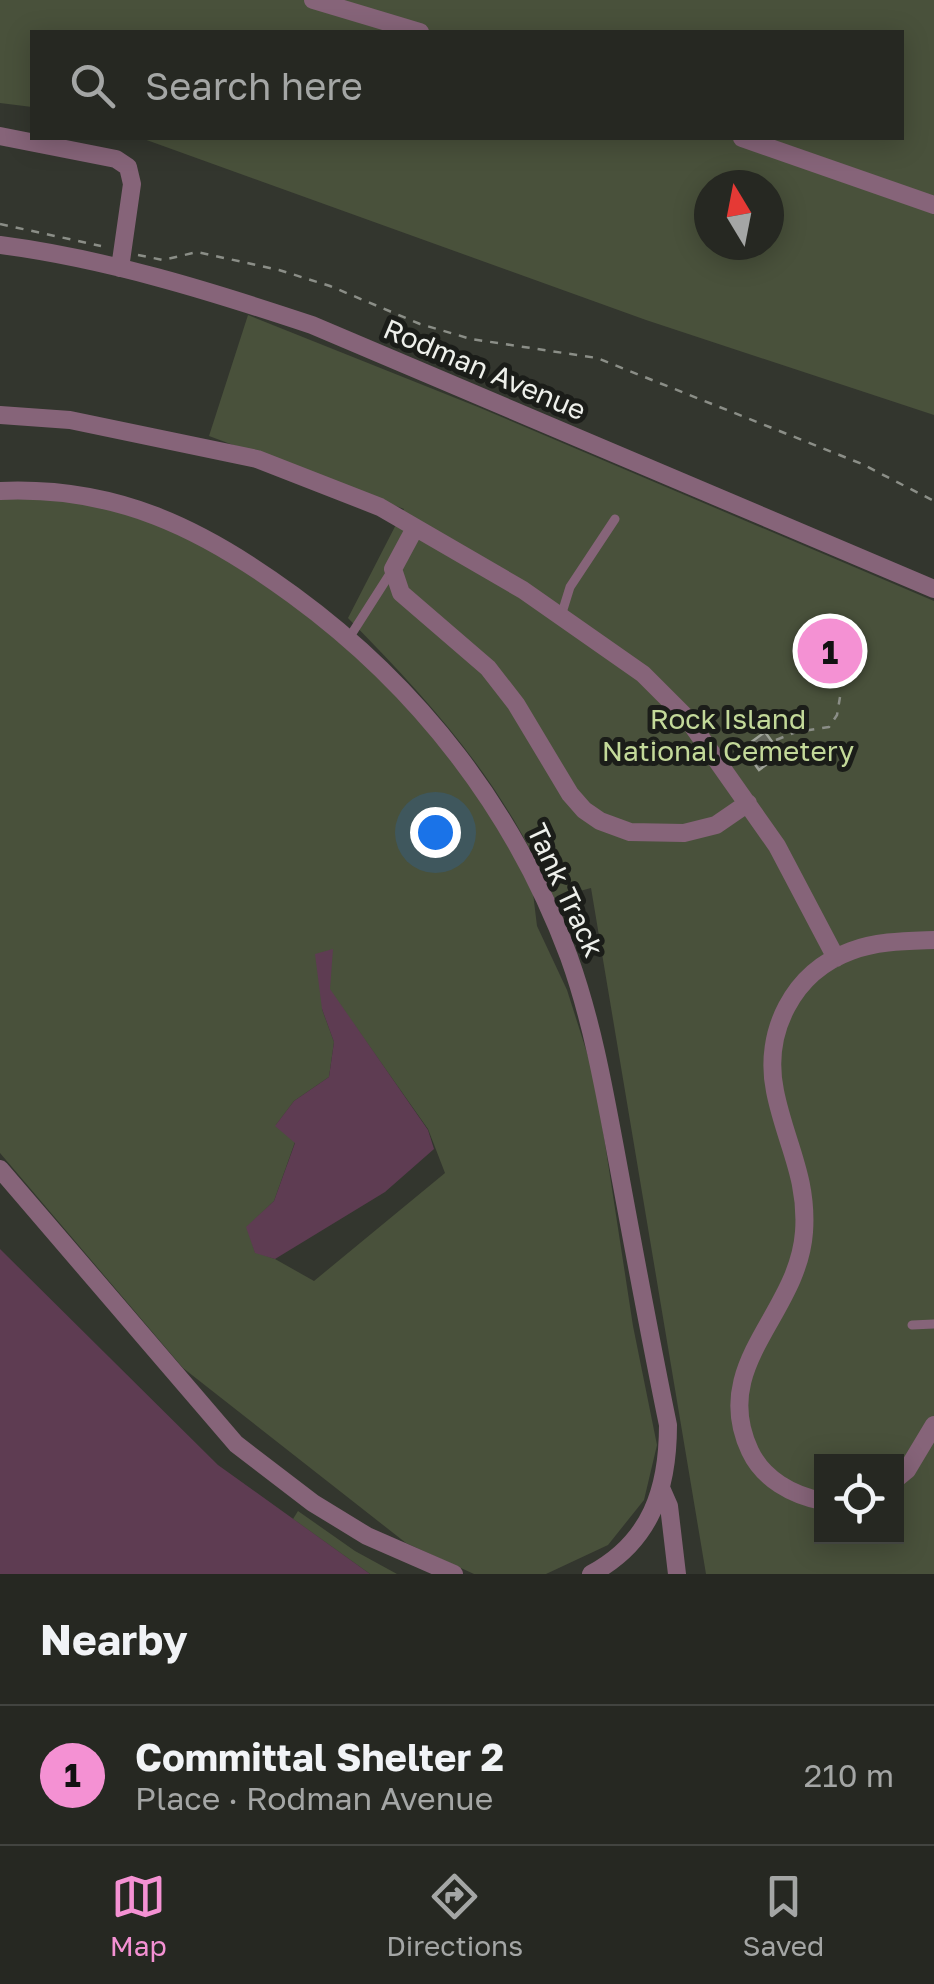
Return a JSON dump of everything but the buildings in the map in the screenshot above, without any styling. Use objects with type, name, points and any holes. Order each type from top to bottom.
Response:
[{"type":"street","points":[[313,0],[413,30]]},
{"type":"street","points":[[0,136],[116,159],[128,167],[132,184],[121,260]]},
{"type":"street","points":[[748,140],[934,206]]},
{"type":"street","name":"Rodman Avenue","points":[[0,245],[121,260],[312,325],[934,588]]},
{"type":"street","points":[[0,415],[70,420],[257,459],[380,507],[523,590],[654,685],[697,730],[777,846],[836,958]]},
{"type":"street","name":"Tank Track","points":[[0,491],[72,493],[132,506],[168,518],[236,554],[349,638],[434,724],[471,772],[531,866],[570,960],[602,1081],[668,1425],[662,1490],[654,1510],[627,1546],[605,1567],[591,1574]]},
{"type":"street","points":[[415,528],[393,570],[401,594],[488,668],[584,810],[614,828],[669,834],[716,825],[748,803]]},
{"type":"street","points":[[814,1498],[788,1490],[758,1466],[744,1437],[737,1408],[746,1363],[786,1294],[804,1237],[802,1176],[776,1095],[770,1061],[772,1046],[778,1024],[795,993],[817,970],[867,946],[934,940]]},
{"type":"street","points":[[0,1169],[236,1444],[313,1503],[366,1536],[454,1574]]},
{"type":"street","points":[[904,1473],[934,1425]]},
{"type":"street","points":[[662,1490],[669,1506],[677,1574]]},
{"type":"lane","points":[[561,616],[570,587],[615,519]]},
{"type":"lane","points":[[349,638],[393,570]]},
{"type":"lane","points":[[912,1325],[934,1324]]},
{"type":"path","points":[[0,224],[121,260],[163,260],[197,252],[279,270],[330,286],[420,324],[471,339],[597,358],[862,464],[934,501]]},
{"type":"path","points":[[776,740],[828,727],[838,715],[840,697]]},
{"type":"green space","points":[[0,0],[934,0],[934,415],[646,320],[147,140],[904,140],[904,30],[30,30],[30,107],[0,103]]},
{"type":"green space","name":"Rock Island National Cemetery","points":[[248,315],[478,407],[934,601],[934,1574],[706,1574],[591,888],[554,898],[512,818],[465,748],[348,618],[404,509],[209,436]]},
{"type":"green space","points":[[0,499],[74,502],[164,527],[206,546],[318,621],[376,670],[475,787],[532,885],[537,926],[567,990],[595,1078],[633,1326],[657,1445],[644,1500],[608,1545],[546,1574],[474,1574],[406,1543],[183,1368],[0,1153]],"holes":[[[332,950],[329,989],[428,1129],[445,1173],[314,1281],[255,1252],[247,1227],[274,1201],[295,1142],[276,1125],[294,1101],[329,1077],[334,1042],[322,1009]]]},
{"type":"green space","points":[[298,1511],[355,1551],[397,1574],[370,1574],[293,1519]]},
{"type":"shaded area","points":[[333,949],[330,989],[428,1130],[434,1149],[385,1192],[275,1259],[255,1253],[246,1227],[274,1201],[295,1143],[275,1126],[294,1101],[329,1077],[334,1042],[322,1009],[315,954]]},
{"type":"shaded area","points":[[0,1249],[218,1465],[370,1574],[0,1574]]},
{"type":"place","name":"Committal Shelter 2","points":[[830,651]]}]
